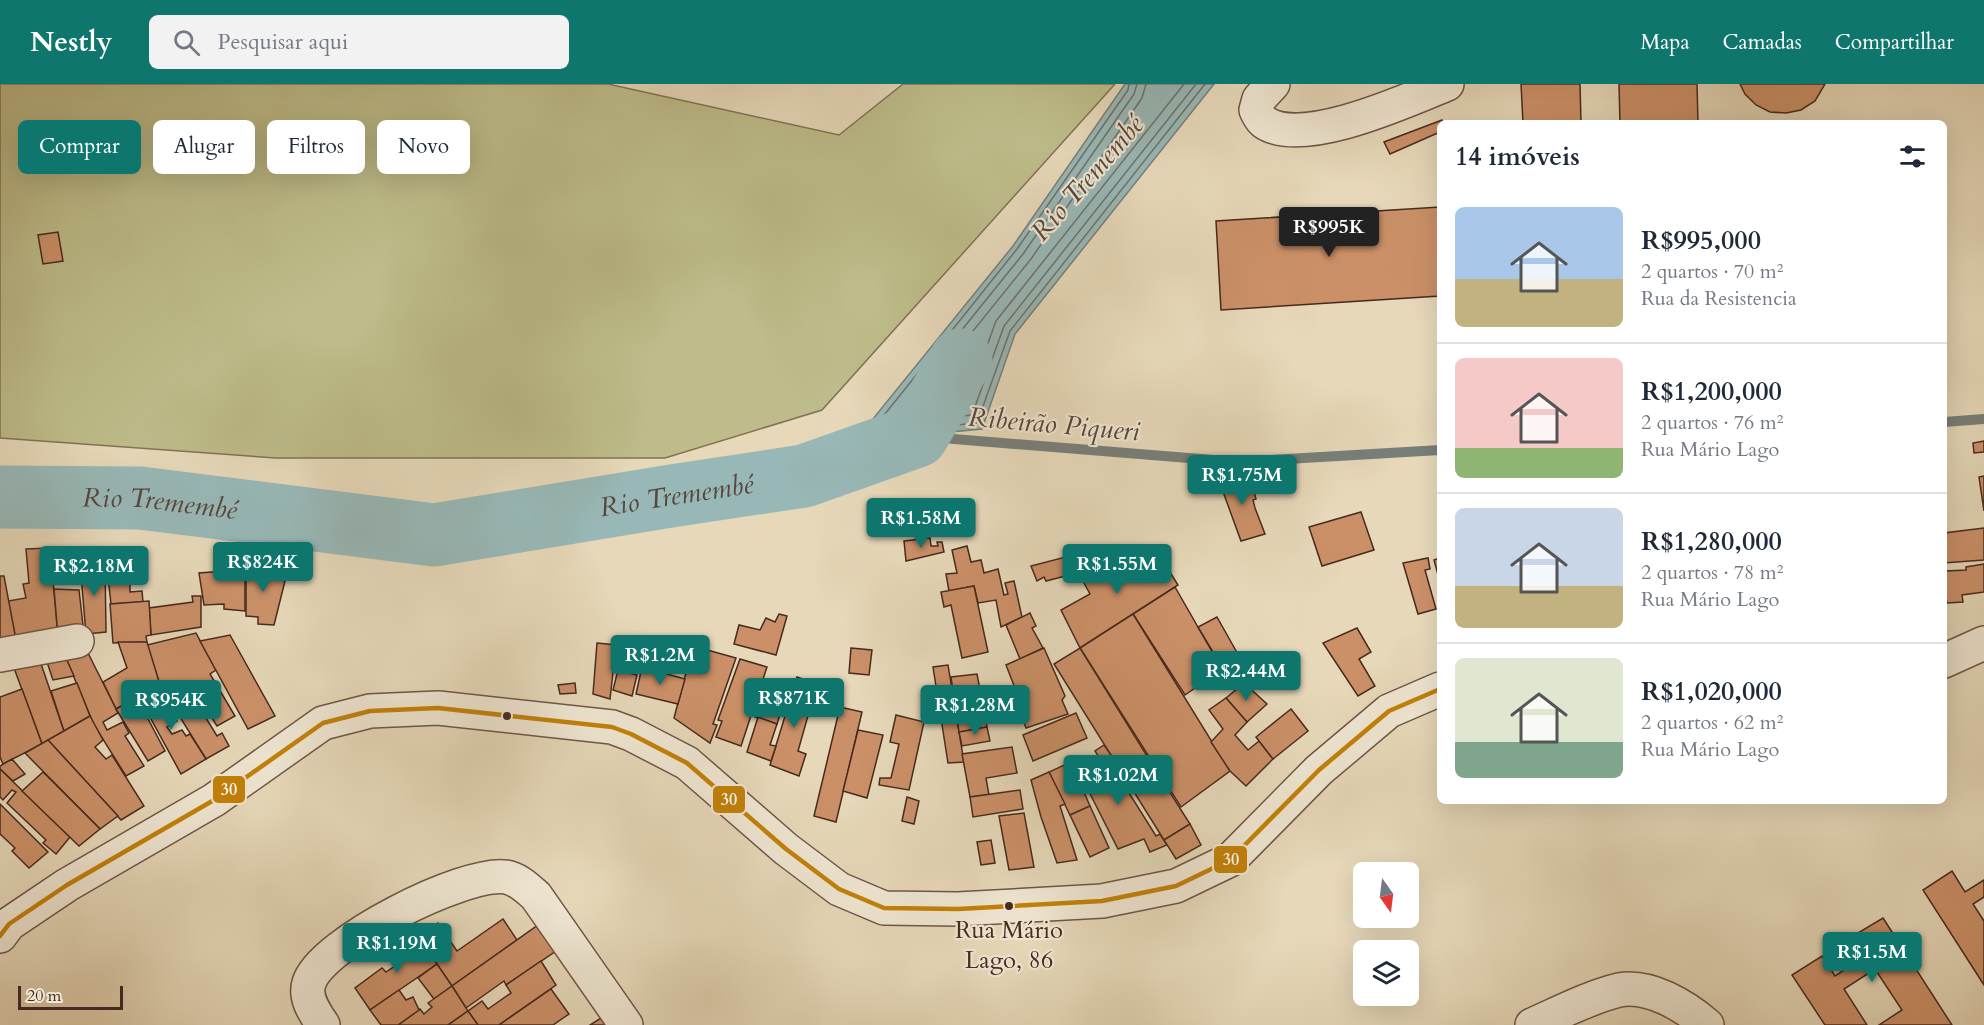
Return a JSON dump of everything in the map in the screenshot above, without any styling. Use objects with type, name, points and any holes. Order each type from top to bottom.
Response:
[{"type":"street","points":[[1273,84],[1259,99],[1256,110],[1263,121],[1277,128],[1305,130],[1351,120],[1436,85]]},
{"type":"street","points":[[0,655],[77,641]]},
{"type":"street","points":[[1947,661],[1984,643]]},
{"type":"street","points":[[0,936],[9,924],[66,885],[214,800],[323,723],[370,711],[438,708],[612,727],[631,734],[687,763],[786,849],[838,889],[884,908],[958,909],[1102,901],[1176,886],[1230,860],[1319,770],[1389,711],[1437,690]]},
{"type":"street","points":[[323,1025],[315,1014],[307,994],[309,981],[320,964],[369,928],[427,897],[479,879],[506,877],[520,882],[536,896],[626,1025]]},
{"type":"street","points":[[1532,1025],[1569,1017],[1620,990],[1652,992],[1690,1010],[1707,1025]]},
{"type":"shaded area","points":[[0,84],[608,84],[839,135],[903,84],[1115,84],[822,410],[665,458],[276,458],[0,438]]},
{"type":"water","points":[[1125,84],[1214,84],[1015,334],[982,429],[855,441],[1013,246]]},
{"type":"building","points":[[1521,84],[1580,84],[1581,120],[1523,120]]},
{"type":"building","points":[[1619,84],[1697,84],[1698,120],[1620,120]]},
{"type":"building","points":[[1740,84],[1825,84],[1815,101],[1801,110],[1786,113],[1770,112],[1756,105],[1745,94]]},
{"type":"building","points":[[1437,122],[1437,133],[1390,154],[1384,142]]},
{"type":"building","points":[[1437,207],[1437,296],[1221,310],[1216,221]]},
{"type":"building","points":[[58,232],[63,261],[43,264],[38,235]]},
{"type":"building","points":[[1984,441],[1984,452],[1974,453],[1973,443]]},
{"type":"building","points":[[1984,476],[1984,511],[1979,477]]},
{"type":"building","points":[[1250,477],[1256,499],[1253,500],[1255,508],[1265,534],[1241,541],[1218,478]]},
{"type":"building","points":[[1361,512],[1374,550],[1322,566],[1309,527]]},
{"type":"building","points":[[1984,528],[1984,560],[1947,563],[1947,533]]},
{"type":"building","points":[[930,538],[931,546],[938,546],[937,542],[942,542],[944,552],[906,561],[904,541]]},
{"type":"building","points":[[967,546],[971,562],[981,560],[984,573],[998,569],[1004,595],[1008,594],[1005,583],[1014,581],[1022,617],[1001,627],[996,600],[978,603],[974,586],[949,591],[946,574],[957,573],[952,550]]},
{"type":"building","points":[[50,548],[58,636],[17,645],[8,601],[26,598],[23,584],[29,583],[26,549]]},
{"type":"building","points":[[1122,548],[1126,560],[1046,581],[1044,577],[1037,581],[1031,566],[1077,554],[1080,558]]},
{"type":"building","points":[[1156,550],[1178,585],[1080,648],[1061,610],[1090,594],[1079,574]]},
{"type":"building","points":[[1428,558],[1430,569],[1425,570],[1436,609],[1418,614],[1403,563]]},
{"type":"building","points":[[80,563],[105,564],[106,632],[86,634]]},
{"type":"building","points":[[246,563],[272,564],[271,577],[285,581],[274,625],[258,624],[258,617],[246,616]]},
{"type":"building","points":[[1984,564],[1984,592],[1962,595],[1963,602],[1947,603],[1947,571],[1966,570],[1966,567]]},
{"type":"building","points":[[226,567],[245,568],[245,611],[224,609],[224,604],[204,605],[199,573],[226,571]]},
{"type":"building","points":[[0,576],[4,576],[17,645],[0,649]]},
{"type":"building","points":[[108,577],[130,578],[130,592],[142,591],[143,602],[111,604]]},
{"type":"building","points":[[974,586],[988,652],[962,658],[951,605],[944,607],[941,592]]},
{"type":"building","points":[[1175,587],[1222,669],[1185,695],[1133,614]]},
{"type":"building","points":[[54,589],[79,590],[84,634],[58,636]]},
{"type":"building","points":[[192,596],[201,596],[201,627],[151,635],[149,608],[193,602]]},
{"type":"building","points":[[149,601],[151,635],[146,636],[147,642],[113,643],[110,604]]},
{"type":"building","points":[[1030,613],[1036,626],[1032,628],[1043,648],[1020,659],[1006,625]]},
{"type":"building","points":[[779,614],[787,616],[776,655],[734,644],[739,625],[760,630],[766,618],[775,622]]},
{"type":"building","points":[[1133,614],[1230,771],[1181,807],[1080,648]]},
{"type":"building","points":[[1217,617],[1240,658],[1223,669],[1198,627]]},
{"type":"building","points":[[1357,628],[1371,652],[1359,659],[1375,686],[1358,696],[1323,643]]},
{"type":"building","points":[[196,633],[216,670],[210,674],[235,716],[217,726],[189,682],[185,684],[217,736],[222,733],[229,746],[206,759],[160,685],[147,645]]},
{"type":"building","points":[[230,635],[275,716],[248,729],[200,641]]},
{"type":"building","points":[[118,642],[147,642],[160,685],[116,709],[103,682],[127,668]]},
{"type":"building","points":[[597,643],[616,645],[610,699],[593,694]]},
{"type":"building","points":[[693,646],[736,658],[713,724],[717,725],[710,743],[674,718]]},
{"type":"building","points":[[851,648],[872,650],[869,675],[849,673]]},
{"type":"building","points":[[1044,648],[1065,696],[1062,700],[1068,714],[1026,728],[1017,703],[1020,701],[1006,665]]},
{"type":"building","points":[[1080,648],[1155,769],[1129,784],[1054,664]]},
{"type":"building","points":[[87,651],[118,713],[103,722],[107,730],[123,722],[129,733],[125,736],[144,766],[126,776],[94,725],[65,656]]},
{"type":"building","points":[[65,656],[74,676],[53,680],[46,659]]},
{"type":"building","points":[[740,659],[767,667],[741,746],[716,737],[722,721],[718,720]]},
{"type":"building","points":[[40,661],[64,731],[42,744],[14,668]]},
{"type":"building","points":[[948,665],[964,762],[948,763],[933,667]]},
{"type":"building","points":[[642,667],[685,679],[678,704],[636,694]]},
{"type":"building","points":[[618,670],[637,675],[632,696],[613,690]]},
{"type":"building","points":[[977,674],[987,727],[959,732],[951,677]]},
{"type":"building","points":[[797,677],[817,684],[798,751],[806,754],[799,776],[770,765]]},
{"type":"building","points":[[765,682],[788,689],[777,724],[755,717]]},
{"type":"building","points":[[77,683],[90,716],[64,731],[51,691]]},
{"type":"building","points":[[575,683],[576,693],[560,694],[558,685]]},
{"type":"building","points":[[1244,683],[1267,704],[1247,722],[1226,698]]},
{"type":"building","points":[[160,685],[173,707],[170,710],[177,721],[167,727],[172,734],[182,730],[186,736],[190,734],[206,759],[181,774],[139,697]]},
{"type":"building","points":[[22,689],[42,744],[3,764],[0,757],[0,697]]},
{"type":"building","points":[[139,697],[165,751],[148,761],[116,709]]},
{"type":"building","points":[[1226,698],[1247,722],[1235,735],[1248,750],[1259,741],[1273,759],[1246,786],[1230,771],[1211,742],[1223,729],[1209,710]]},
{"type":"building","points":[[840,707],[862,712],[836,822],[814,816]]},
{"type":"building","points":[[1291,709],[1308,731],[1273,759],[1256,737]]},
{"type":"building","points":[[1076,713],[1087,738],[1033,761],[1023,735]]},
{"type":"building","points":[[896,715],[924,722],[909,790],[879,785],[880,778],[891,778],[899,744],[890,742]]},
{"type":"building","points":[[90,716],[103,740],[95,747],[106,759],[112,755],[144,806],[121,820],[48,740]]},
{"type":"building","points":[[758,717],[777,724],[770,745],[776,746],[771,761],[747,752]]},
{"type":"building","points":[[987,727],[990,741],[962,746],[959,732]]},
{"type":"building","points":[[858,730],[883,735],[867,798],[843,791]]},
{"type":"building","points":[[48,740],[118,816],[100,829],[25,753]]},
{"type":"building","points":[[1104,745],[1113,758],[1102,762],[1095,751]]},
{"type":"building","points":[[1012,747],[1017,773],[986,778],[989,795],[970,797],[962,754]]},
{"type":"building","points":[[1113,758],[1123,775],[1119,777],[1156,836],[1160,834],[1167,845],[1150,852],[1144,839],[1118,849],[1078,770]]},
{"type":"building","points":[[12,759],[25,774],[13,781],[0,769],[0,766]]},
{"type":"building","points":[[1071,762],[1090,806],[1070,815],[1049,772]]},
{"type":"building","points":[[0,769],[70,837],[56,854],[43,843],[46,840],[7,803],[16,792],[12,790],[3,800],[0,797]]},
{"type":"building","points":[[1155,769],[1190,824],[1164,840],[1129,784]]},
{"type":"building","points":[[43,772],[100,829],[79,846],[22,791]]},
{"type":"building","points":[[1049,772],[1065,804],[1060,806],[1077,860],[1057,863],[1041,817],[1031,780]]},
{"type":"building","points":[[1020,790],[1023,809],[973,817],[970,797]]},
{"type":"building","points":[[907,797],[919,801],[914,824],[902,821]]},
{"type":"building","points":[[0,804],[48,852],[29,868],[12,851],[15,848],[0,834]]},
{"type":"building","points":[[1090,806],[1109,848],[1090,857],[1070,815]]},
{"type":"building","points":[[1024,813],[1034,867],[1009,870],[999,816]]},
{"type":"building","points":[[1190,824],[1201,845],[1176,859],[1164,840]]},
{"type":"building","points":[[991,840],[995,863],[981,865],[977,842]]},
{"type":"building","points":[[1952,871],[1965,892],[1984,880],[1984,897],[1973,904],[1984,921],[1984,985],[1923,890]]},
{"type":"building","points":[[1883,918],[1952,1025],[1879,1025],[1902,1010],[1875,969],[1844,989],[1867,1025],[1825,1025],[1792,975],[1822,956],[1835,976],[1866,956],[1853,936]]},
{"type":"building","points":[[503,919],[517,940],[452,986],[417,935],[438,923],[457,951]]},
{"type":"building","points":[[538,925],[556,951],[506,985],[504,981],[466,1008],[452,986]]},
{"type":"building","points":[[417,935],[437,964],[370,1010],[355,988],[382,968],[386,972],[405,959],[397,946]]},
{"type":"building","points":[[541,961],[556,985],[499,1025],[478,1025],[468,1011],[482,1001],[488,1009],[511,993],[506,985]]},
{"type":"building","points":[[437,964],[452,986],[434,999],[418,978]]},
{"type":"building","points":[[452,986],[468,1011],[448,1025],[398,1025],[420,1009],[424,1014],[432,1007],[428,1003]]},
{"type":"building","points":[[551,989],[569,1014],[553,1025],[499,1025]]},
{"type":"building","points":[[399,990],[406,1000],[413,997],[419,1010],[398,1025],[381,1025],[370,1010]]},
{"type":"building","points":[[468,1011],[478,1025],[448,1025]]},
{"type":"building","points":[[601,1018],[606,1025],[590,1025]]},
{"type":"waterway","name":"Rio Tremembé","points":[[0,497],[140,498],[434,535],[804,476],[917,436],[961,360]]},
{"type":"waterway","name":"Ribeirão Piqueri","points":[[1947,422],[1984,419]]},
{"type":"waterway","name":"Ribeirão Piqueri","points":[[917,436],[1238,462],[1437,450]]},
{"type":"transit line","name":"30","points":[[0,936],[9,924],[67,885],[214,800],[323,723],[370,711],[438,708],[612,727],[631,734],[687,763],[786,849],[839,889],[884,908],[958,909],[1102,901],[1176,886],[1230,860],[1319,770],[1389,711],[1437,690]]},
{"type":"place","name":"Rua Mário Lago, 86","points":[[1009,906]]}]
